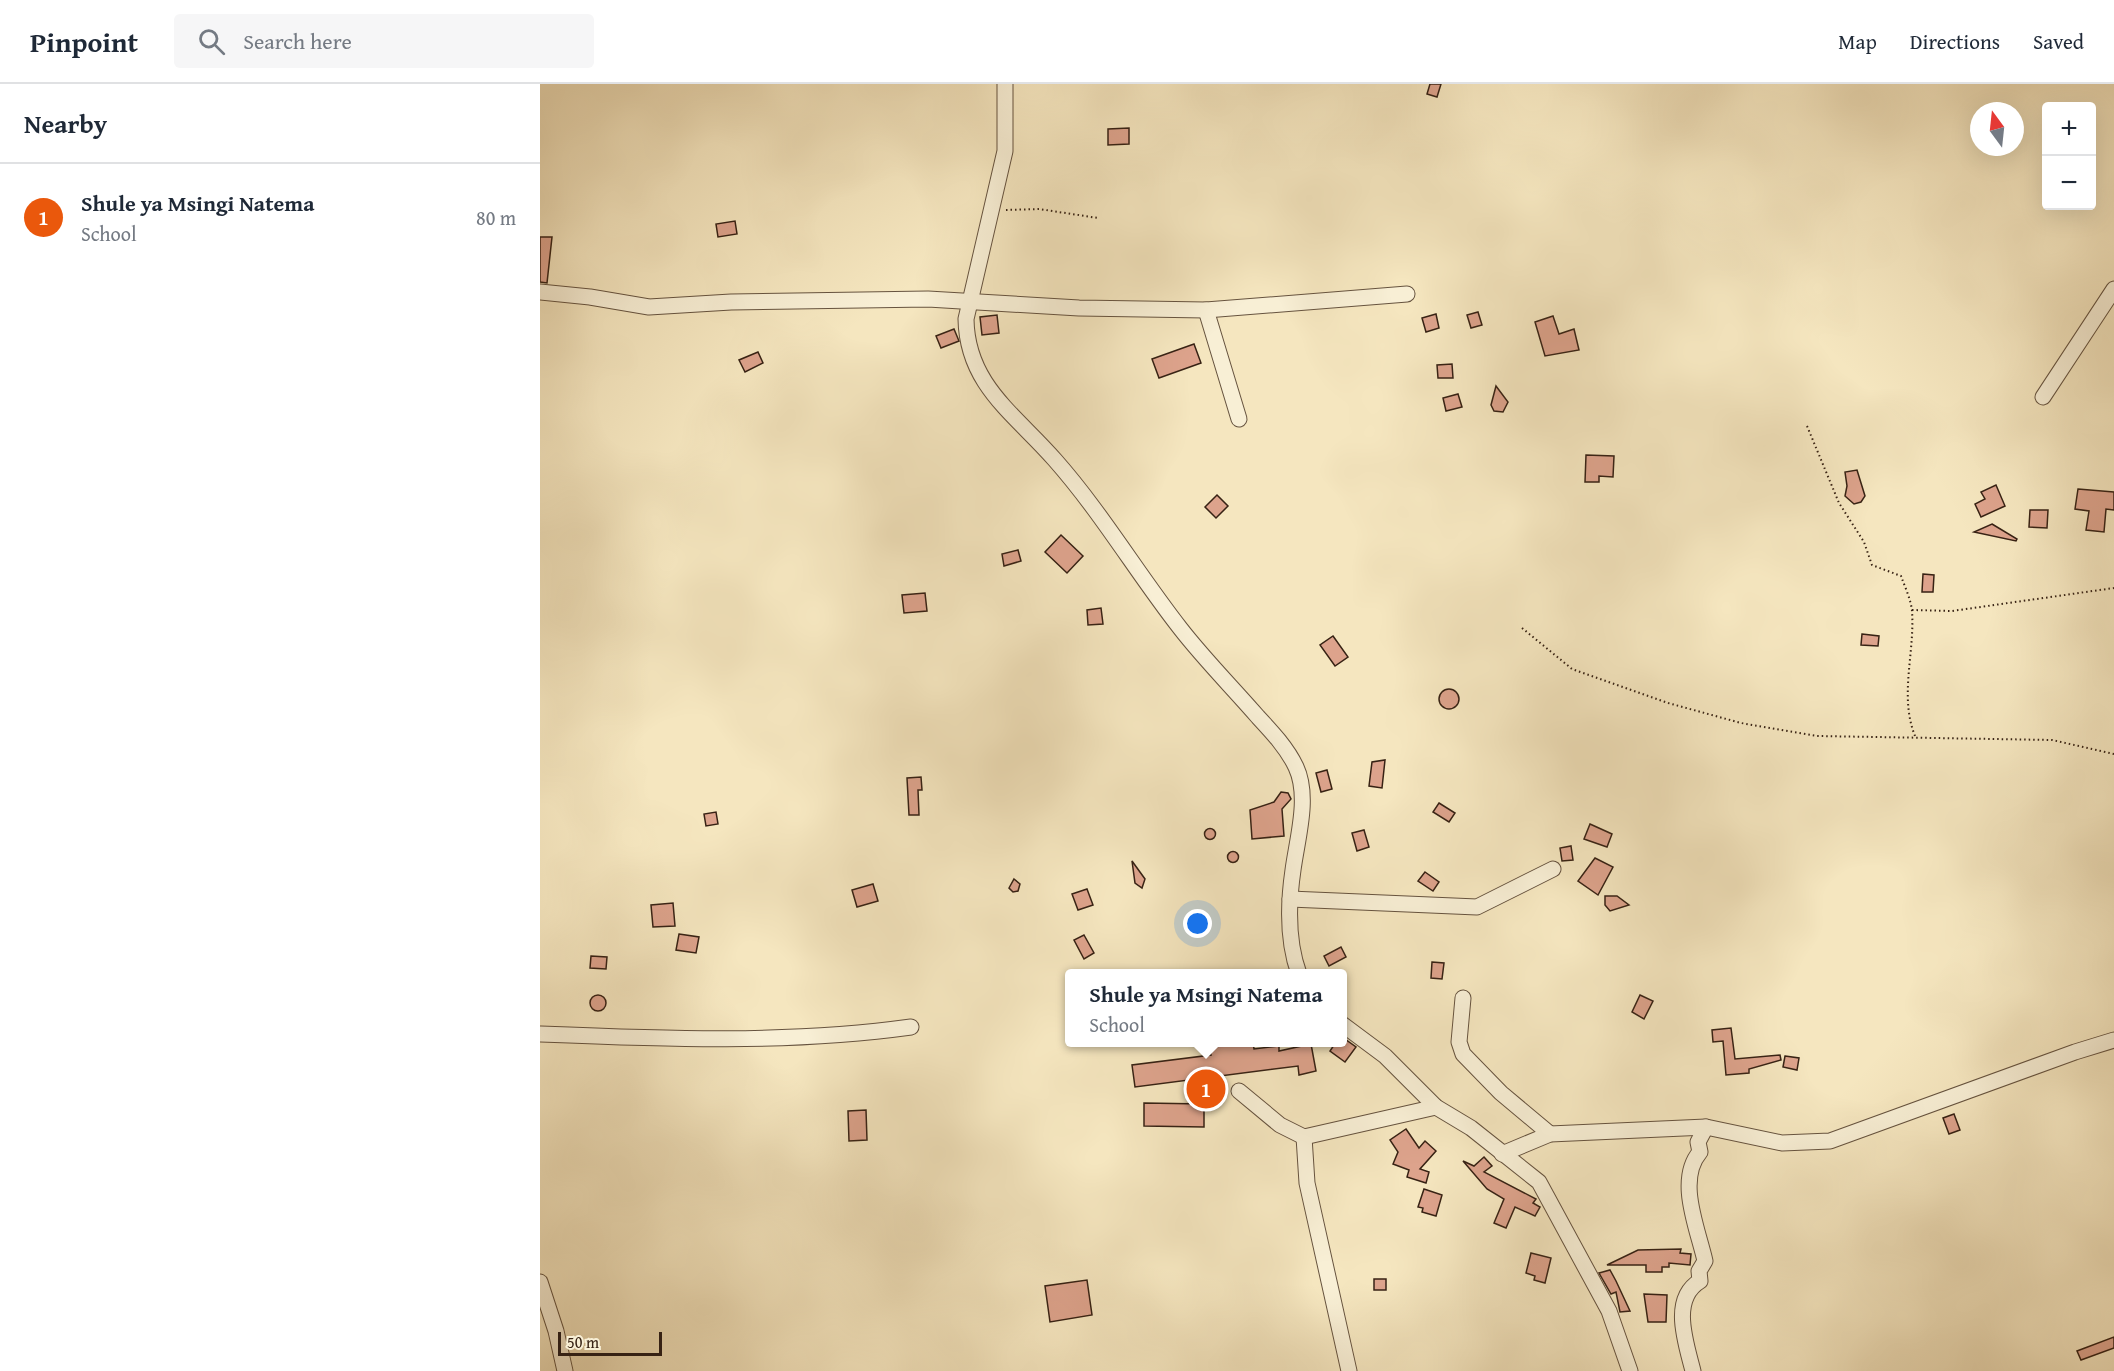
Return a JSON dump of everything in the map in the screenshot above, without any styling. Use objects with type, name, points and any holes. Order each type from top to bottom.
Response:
[{"type":"street","points":[[1005,84],[1005,151],[966,319],[966,343],[976,369],[988,387],[1056,461],[1181,629],[1281,743],[1296,768],[1302,785],[1299,838],[1290,899],[1290,927],[1298,969]]},
{"type":"street","points":[[2043,397],[2114,290]]},
{"type":"street","points":[[540,292],[590,297],[649,307],[839,300],[972,301],[1079,308],[1206,310],[1407,294]]},
{"type":"street","points":[[1206,310],[1239,419]]},
{"type":"street","points":[[1290,899],[1476,907],[1553,869]]},
{"type":"street","points":[[1463,998],[1459,1042],[1463,1054],[1507,1099],[1550,1134]]},
{"type":"street","points":[[540,1034],[740,1040],[831,1037],[911,1027]]},
{"type":"street","points":[[1347,1028],[1385,1056],[1436,1107],[1470,1128],[1539,1182],[1609,1311],[1630,1371]]},
{"type":"street","points":[[1502,1154],[1550,1134],[1706,1127],[1725,1129],[1782,1143],[1830,1141],[2114,1040]]},
{"type":"street","points":[[1239,1090],[1280,1125],[1304,1137],[1436,1107]]},
{"type":"street","points":[[1693,1371],[1683,1331],[1683,1301],[1691,1286],[1700,1281],[1699,1271],[1705,1261],[1690,1200],[1691,1163],[1700,1152],[1698,1142],[1706,1127]]},
{"type":"street","points":[[1304,1137],[1307,1184],[1348,1371]]},
{"type":"street","points":[[540,1282],[556,1331],[564,1371]]},
{"type":"path","points":[[991,211],[1039,209],[1098,218]]},
{"type":"path","points":[[1807,426],[1839,503],[1864,542],[1872,565],[1901,576],[1912,610],[1907,688],[1910,724],[1915,737]]},
{"type":"path","points":[[1912,610],[1953,611],[2114,588]]},
{"type":"path","points":[[1522,628],[1572,669],[1668,703],[1730,720],[1817,736],[2052,740],[2114,754]]},
{"type":"building","points":[[1430,84],[1441,84],[1437,97],[1427,94]]},
{"type":"building","points":[[1129,128],[1129,144],[1108,145],[1108,129]]},
{"type":"building","points":[[735,221],[737,234],[718,237],[716,224]]},
{"type":"building","points":[[540,237],[552,237],[547,283],[540,282]]},
{"type":"building","points":[[1478,312],[1482,325],[1471,328],[1467,315]]},
{"type":"building","points":[[1436,314],[1439,328],[1426,332],[1422,318]]},
{"type":"building","points":[[997,315],[999,333],[982,335],[980,317]]},
{"type":"building","points":[[1553,316],[1559,334],[1574,329],[1579,350],[1545,356],[1535,322]]},
{"type":"building","points":[[954,329],[959,341],[941,348],[936,336]]},
{"type":"building","points":[[1194,344],[1201,363],[1159,378],[1152,359]]},
{"type":"building","points":[[758,352],[763,363],[745,372],[739,360]]},
{"type":"building","points":[[1452,364],[1453,378],[1438,378],[1437,365]]},
{"type":"building","points":[[1496,386],[1508,402],[1503,412],[1494,411],[1491,405]]},
{"type":"building","points":[[1458,394],[1462,407],[1446,411],[1443,398]]},
{"type":"building","points":[[1586,455],[1614,456],[1613,477],[1599,476],[1599,482],[1585,482]]},
{"type":"building","points":[[1857,470],[1865,496],[1861,502],[1854,504],[1845,496],[1847,486],[1845,472]]},
{"type":"building","points":[[1996,485],[2005,506],[1981,517],[1975,504],[1985,499],[1981,492]]},
{"type":"building","points":[[2078,489],[2114,492],[2114,510],[2106,509],[2104,532],[2086,530],[2089,511],[2075,509]]},
{"type":"building","points":[[1217,495],[1228,506],[1216,518],[1205,507]]},
{"type":"building","points":[[2030,510],[2048,510],[2047,528],[2029,527]]},
{"type":"building","points":[[1992,524],[2017,539],[2016,541],[1974,532]]},
{"type":"building","points":[[1061,535],[1083,556],[1067,573],[1045,552]]},
{"type":"building","points":[[1018,550],[1021,561],[1004,566],[1002,554]]},
{"type":"building","points":[[1923,574],[1934,575],[1933,592],[1922,592]]},
{"type":"building","points":[[925,593],[927,611],[904,613],[902,595]]},
{"type":"building","points":[[1101,608],[1103,624],[1088,625],[1087,610]]},
{"type":"building","points":[[1862,634],[1879,636],[1878,646],[1861,645]]},
{"type":"building","points":[[1333,636],[1348,657],[1335,666],[1320,645]]},
{"type":"building","points":[[1445,689],[1453,689],[1459,695],[1459,703],[1453,709],[1445,709],[1439,703],[1439,695]]},
{"type":"building","points":[[1385,760],[1382,788],[1369,786],[1372,762]]},
{"type":"building","points":[[1327,770],[1332,789],[1321,792],[1316,773]]},
{"type":"building","points":[[921,777],[922,790],[918,790],[919,815],[909,815],[907,778]]},
{"type":"building","points":[[1281,792],[1288,793],[1291,799],[1282,809],[1284,836],[1252,839],[1250,810],[1274,802]]},
{"type":"building","points":[[1439,803],[1455,813],[1449,822],[1433,812]]},
{"type":"building","points":[[716,812],[718,824],[706,826],[704,814]]},
{"type":"building","points":[[1590,824],[1612,834],[1607,847],[1584,839]]},
{"type":"building","points":[[1210,828],[1216,834],[1210,840],[1204,834]]},
{"type":"building","points":[[1364,830],[1369,847],[1357,851],[1352,833]]},
{"type":"building","points":[[1571,846],[1573,860],[1562,861],[1560,848]]},
{"type":"building","points":[[1233,851],[1239,857],[1233,863],[1227,857]]},
{"type":"building","points":[[1595,858],[1613,867],[1598,895],[1578,881]]},
{"type":"building","points":[[1132,861],[1145,879],[1142,888],[1135,883]]},
{"type":"building","points":[[1425,872],[1439,882],[1433,891],[1418,881]]},
{"type":"building","points":[[1014,879],[1020,884],[1018,891],[1013,892],[1009,888]]},
{"type":"building","points":[[873,884],[878,901],[857,907],[852,890]]},
{"type":"building","points":[[1087,889],[1093,905],[1078,910],[1072,894]]},
{"type":"building","points":[[1605,896],[1617,896],[1629,905],[1610,911],[1605,905]]},
{"type":"building","points":[[673,903],[675,926],[653,927],[651,905]]},
{"type":"building","points":[[679,934],[699,937],[696,953],[676,950]]},
{"type":"building","points":[[1084,935],[1094,953],[1084,959],[1074,940]]},
{"type":"building","points":[[1341,947],[1346,957],[1329,966],[1324,956]]},
{"type":"building","points":[[591,956],[607,957],[606,969],[590,968]]},
{"type":"building","points":[[1432,962],[1444,963],[1442,979],[1431,978]]},
{"type":"building","points":[[595,995],[601,995],[606,1003],[604,1009],[595,1011],[590,1006],[590,1000]]},
{"type":"building","points":[[1640,995],[1653,1001],[1644,1019],[1632,1012]]},
{"type":"building","points":[[1731,1028],[1735,1059],[1780,1055],[1781,1060],[1749,1069],[1749,1073],[1726,1075],[1723,1041],[1713,1042],[1712,1030]]},
{"type":"building","points":[[1347,1041],[1356,1047],[1345,1062],[1330,1051],[1333,1047],[1347,1047]]},
{"type":"building","points":[[1209,1047],[1254,1047],[1254,1049],[1279,1047],[1279,1051],[1312,1047],[1316,1071],[1299,1075],[1298,1066],[1135,1087],[1132,1065],[1211,1055]]},
{"type":"building","points":[[1785,1056],[1799,1058],[1797,1070],[1783,1067]]},
{"type":"building","points":[[1144,1103],[1204,1104],[1204,1127],[1144,1126]]},
{"type":"building","points":[[866,1110],[867,1140],[849,1141],[848,1111]]},
{"type":"building","points":[[1954,1114],[1960,1130],[1949,1134],[1943,1118]]},
{"type":"building","points":[[1406,1129],[1419,1148],[1425,1141],[1436,1151],[1420,1169],[1429,1172],[1426,1183],[1407,1177],[1409,1170],[1393,1164],[1398,1152],[1390,1140]]},
{"type":"building","points":[[1484,1157],[1492,1166],[1484,1172],[1536,1199],[1533,1203],[1540,1207],[1535,1216],[1515,1207],[1506,1228],[1494,1223],[1504,1199],[1487,1189],[1463,1161],[1474,1166]]},
{"type":"building","points":[[1424,1189],[1442,1195],[1436,1216],[1422,1212],[1423,1208],[1418,1207]]},
{"type":"building","points":[[1681,1249],[1680,1253],[1691,1254],[1690,1265],[1669,1263],[1669,1267],[1662,1267],[1662,1272],[1646,1272],[1646,1265],[1607,1265],[1638,1250]]},
{"type":"building","points":[[1531,1253],[1551,1258],[1545,1283],[1534,1280],[1535,1276],[1526,1273]]},
{"type":"building","points":[[1610,1270],[1630,1311],[1620,1312],[1616,1292],[1611,1294],[1599,1273]]},
{"type":"building","points":[[1374,1279],[1386,1279],[1386,1290],[1374,1290]]},
{"type":"building","points":[[1087,1280],[1092,1315],[1050,1322],[1045,1286]]},
{"type":"building","points":[[1644,1294],[1667,1295],[1666,1322],[1648,1322]]},
{"type":"building","points":[[2114,1337],[2114,1348],[2081,1360],[2077,1351]]},
{"type":"place","name":"Shule ya Msingi Natema","points":[[1206,1089]]}]
